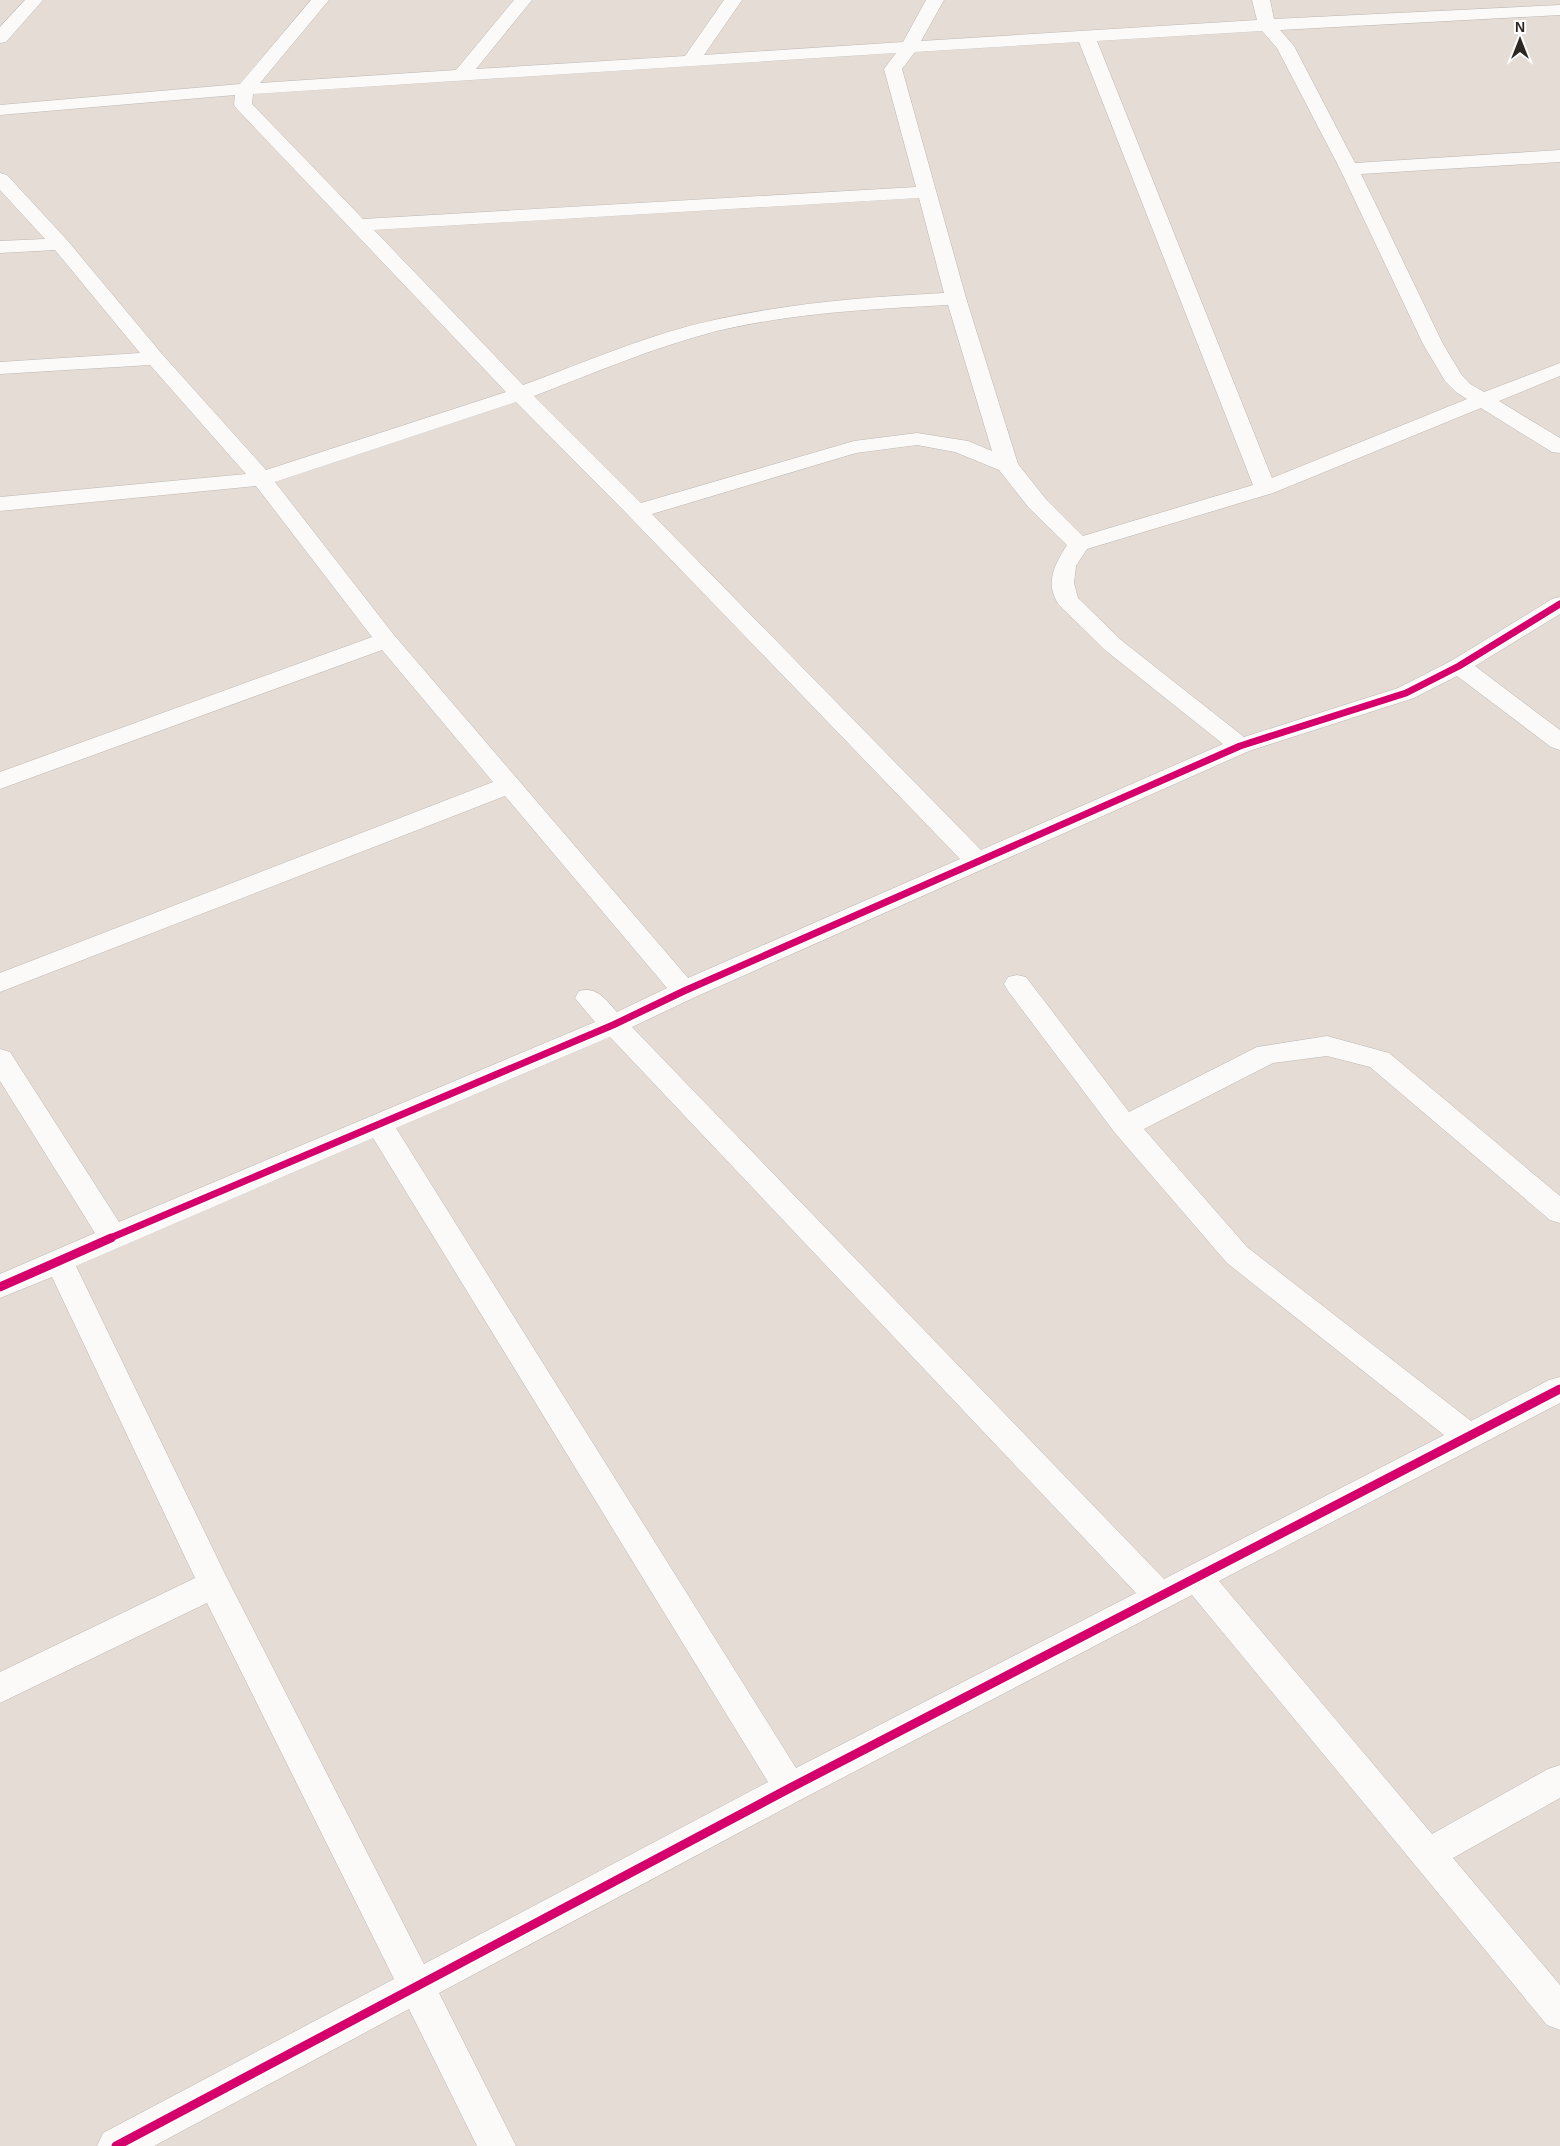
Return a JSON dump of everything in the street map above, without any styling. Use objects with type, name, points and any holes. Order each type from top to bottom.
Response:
[{"type":"street","points":[[0,38],[34,0]]},
{"type":"street","points":[[320,0],[245,89],[243,105],[520,394],[637,511],[977,861]]},
{"type":"street","points":[[461,75],[523,0]]},
{"type":"street","points":[[690,62],[733,0]]},
{"type":"street","points":[[935,0],[908,49],[893,69],[956,298],[1007,465],[1037,503],[1079,544]]},
{"type":"street","points":[[1261,0],[1267,25],[1285,46],[1349,169],[1452,377],[1463,388],[1560,447]]},
{"type":"street","points":[[0,110],[245,89],[1087,38],[1267,25],[1447,8],[1560,10]]},
{"type":"street","points":[[1087,38],[1093,58],[1265,488]]},
{"type":"street","points":[[1349,169],[1560,156]]},
{"type":"street","points":[[0,179],[60,244],[155,358],[262,479],[386,640],[684,990]]},
{"type":"street","points":[[360,225],[926,192]]},
{"type":"street","points":[[0,247],[60,244]]},
{"type":"street","points":[[0,504],[262,479],[520,394],[652,344],[714,326],[789,311],[872,303],[956,298]]},
{"type":"street","points":[[0,368],[155,358]]},
{"type":"street","points":[[1240,746],[1113,645],[1067,600],[1063,583],[1065,566],[1079,544],[1265,488],[1560,369]]},
{"type":"street","points":[[637,511],[854,447],[917,439],[960,446],[1007,465]]},
{"type":"street","points":[[0,1287],[59,1260],[613,1025],[684,990],[1240,746],[1406,693],[1459,666],[1560,604]]},
{"type":"street","points":[[0,781],[386,640]]},
{"type":"street","points":[[1459,666],[1560,742]]},
{"type":"street","points":[[0,983],[510,784]]},
{"type":"street","points":[[1017,984],[1125,1126],[1237,1255],[1468,1436]]},
{"type":"street","points":[[588,998],[1160,1596]]},
{"type":"street","points":[[1125,1126],[1267,1054],[1327,1046],[1379,1060],[1560,1212]]},
{"type":"street","points":[[0,1060],[113,1237]]},
{"type":"street","points":[[379,1124],[790,1788]]},
{"type":"street","points":[[59,1260],[214,1584],[497,2146]]},
{"type":"street","points":[[116,2146],[790,1788],[1560,1389]]},
{"type":"street","points":[[1196,1577],[1560,2013]]},
{"type":"street","points":[[0,1688],[214,1584]]},
{"type":"street","points":[[1428,1854],[1560,1780]]},
{"type":"cycle path","points":[[0,1287],[113,1237],[613,1025],[684,991],[1240,746],[1406,693],[1459,666],[1560,604]]},
{"type":"cycle path","points":[[116,2146],[790,1788],[1560,1389]]}]
